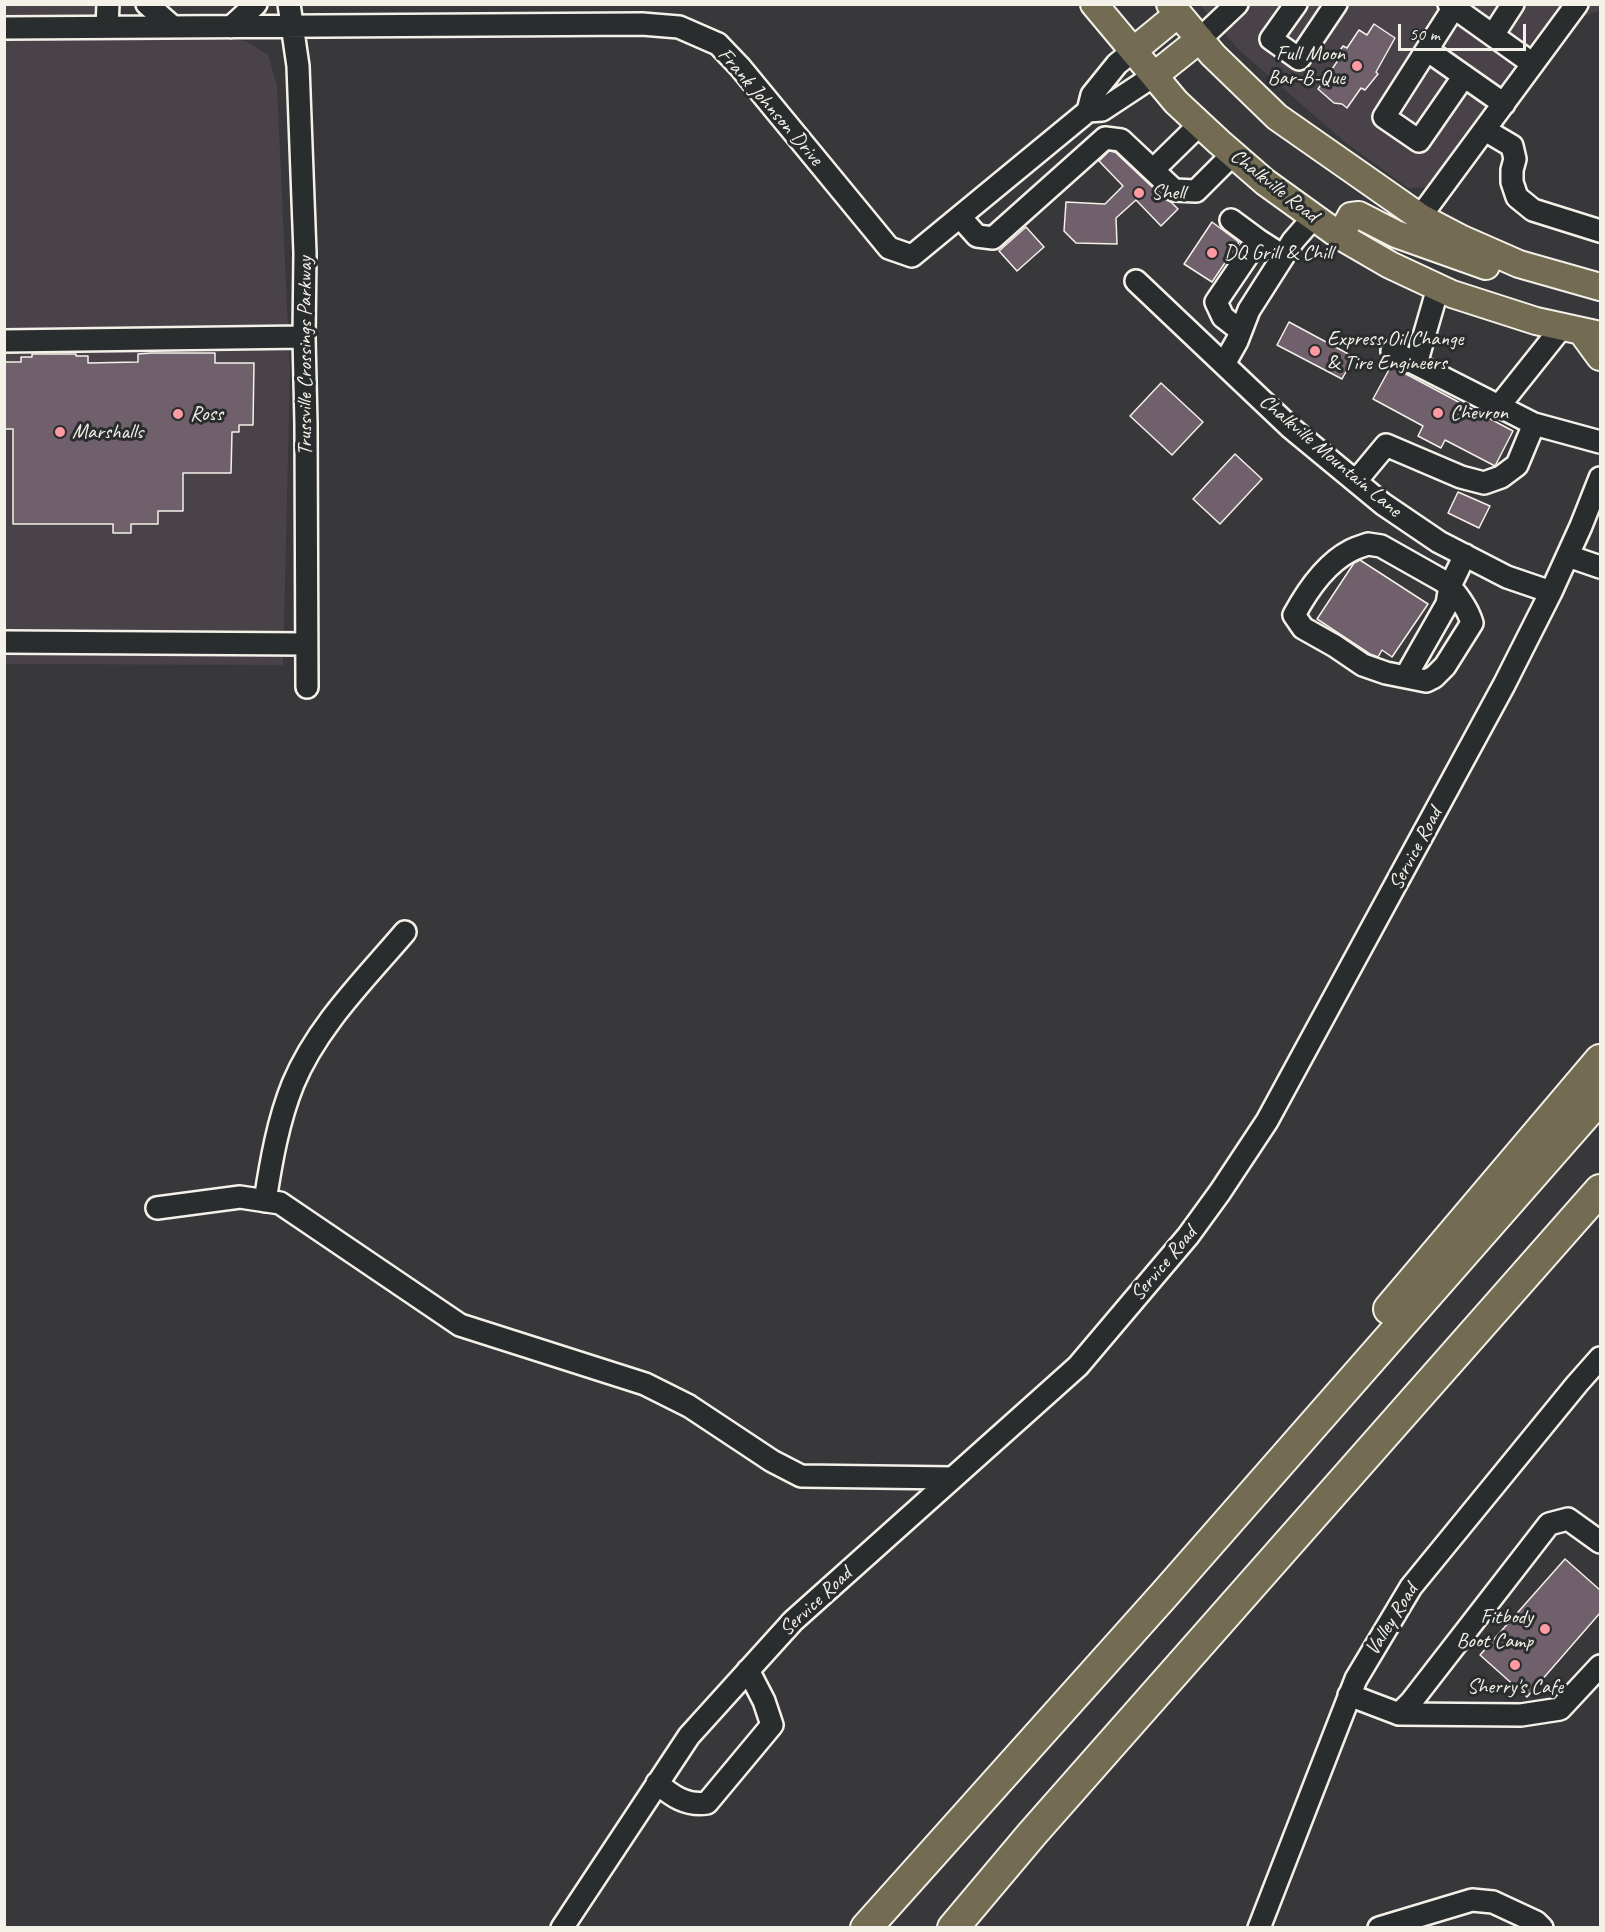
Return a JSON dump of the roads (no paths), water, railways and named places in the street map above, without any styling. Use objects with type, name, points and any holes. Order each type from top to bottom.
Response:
[{"type":"highway","points":[[1164,1594],[1308,1405],[1600,1060]]},
{"type":"highway","points":[[866,1928],[1164,1594],[1600,1098]]},
{"type":"highway","points":[[953,1928],[1040,1825],[1600,1190]]},
{"type":"main road","name":"Chalkville Road","points":[[1094,4],[1176,102],[1265,182],[1313,218],[1390,265],[1438,288],[1536,321],[1581,331]]},
{"type":"main road","points":[[1133,51],[1179,8],[1213,55],[1276,117],[1420,217],[1462,239],[1519,264],[1600,287]]},
{"type":"main road","points":[[1155,75],[1200,39]]},
{"type":"main road","points":[[1340,236],[1351,216],[1359,215],[1396,234],[1508,274],[1542,270]]},
{"type":"main road","points":[[1581,331],[1600,357]]},
{"type":"street","points":[[107,27],[108,4]]},
{"type":"street","points":[[147,4],[173,27]]},
{"type":"street","points":[[231,27],[256,4]]},
{"type":"street","name":"Trussville Crossings Parkway","points":[[289,4],[298,66],[305,253],[307,687]]},
{"type":"street","points":[[293,27],[304,4]]},
{"type":"street","points":[[1200,39],[1237,4]]},
{"type":"street","points":[[1296,4],[1271,39],[1299,59],[1336,4]]},
{"type":"street","points":[[1493,35],[1514,4]]},
{"type":"street","points":[[1420,217],[1577,4]]},
{"type":"street","points":[[1464,76],[1419,141],[1384,117],[1453,6],[1533,64]]},
{"type":"street","name":"Frank Johnson Drive","points":[[4,28],[293,27],[641,14],[718,44],[740,67],[889,248],[912,256],[1088,111],[1092,95],[1117,64],[1133,51]]},
{"type":"street","points":[[1426,50],[1504,104]]},
{"type":"street","name":"Frank Johnson Drive","points":[[1088,111],[1102,110],[1155,75]]},
{"type":"street","points":[[1153,170],[1200,124]]},
{"type":"street","points":[[1072,125],[1092,148]]},
{"type":"street","points":[[1485,130],[1512,146],[1515,159],[1512,182],[1517,197],[1533,210],[1600,231]]},
{"type":"street","points":[[960,217],[977,236],[993,238],[1105,138],[1121,140],[1174,190],[1196,191],[1233,154]]},
{"type":"street","points":[[1025,164],[1048,189]]},
{"type":"street","points":[[1224,364],[1249,310],[1293,241],[1313,218]]},
{"type":"street","points":[[1231,220],[1283,256]]},
{"type":"street","points":[[1241,331],[1223,317],[1216,302],[1257,240]]},
{"type":"street","name":"Chalkville Mountain Lane","points":[[1137,281],[1291,428],[1383,504],[1439,542],[1507,577],[1551,592]]},
{"type":"street","points":[[1416,364],[1438,288]]},
{"type":"street","points":[[1499,406],[1581,331]]},
{"type":"street","points":[[4,341],[304,337]]},
{"type":"street","points":[[1392,351],[1534,424],[1600,442]]},
{"type":"street","points":[[1356,481],[1386,445],[1461,477],[1484,483],[1502,477],[1517,465],[1534,424]]},
{"type":"street","name":"Service Road","points":[[562,1928],[689,1736],[793,1621],[1077,1366],[1188,1236],[1246,1155],[1267,1121],[1499,695],[1568,556],[1600,478]]},
{"type":"street","points":[[1368,544],[1381,546],[1450,586],[1470,616],[1472,623],[1445,666],[1434,677],[1426,681],[1386,673],[1363,665],[1303,628],[1294,615],[1316,581],[1334,562],[1350,551],[1368,544]]},
{"type":"street","points":[[1406,676],[1447,604],[1450,586],[1465,555]]},
{"type":"street","points":[[1568,556],[1600,567]]},
{"type":"street","points":[[4,642],[306,644]]},
{"type":"street","points":[[266,1201],[272,1159],[293,1084],[314,1044],[405,932]]},
{"type":"street","points":[[157,1208],[240,1197],[280,1203],[459,1325],[645,1384],[689,1406],[772,1461],[801,1476],[952,1478]]},
{"type":"street","name":"Valley Road","points":[[1259,1928],[1356,1679],[1411,1587],[1600,1358]]},
{"type":"street","points":[[1398,1714],[1411,1702],[1549,1524],[1568,1519],[1600,1542]]},
{"type":"street","points":[[1349,1695],[1398,1714],[1521,1715],[1560,1709],[1600,1666]]},
{"type":"street","points":[[657,1783],[673,1797],[694,1805],[706,1803],[772,1725],[764,1701],[748,1670]]},
{"type":"street","points":[[1379,1928],[1472,1900],[1493,1902],[1536,1922],[1542,1928]]},
{"type":"place","name":"Full Moon Bar-B-Que","points":[[1357,66]]},
{"type":"place","name":"Shell","points":[[1139,193]]},
{"type":"place","name":"DQ Grill & Chill","points":[[1212,253]]},
{"type":"place","name":"Express Oil Change & Tire Engineers","points":[[1315,351]]},
{"type":"place","name":"Chevron","points":[[1438,413]]},
{"type":"place","name":"Ross","points":[[178,414]]},
{"type":"place","name":"Marshalls","points":[[60,432]]},
{"type":"place","name":"Fitbody Boot Camp","points":[[1545,1629]]},
{"type":"place","name":"Sherry's Cafe","points":[[1515,1665]]}]
